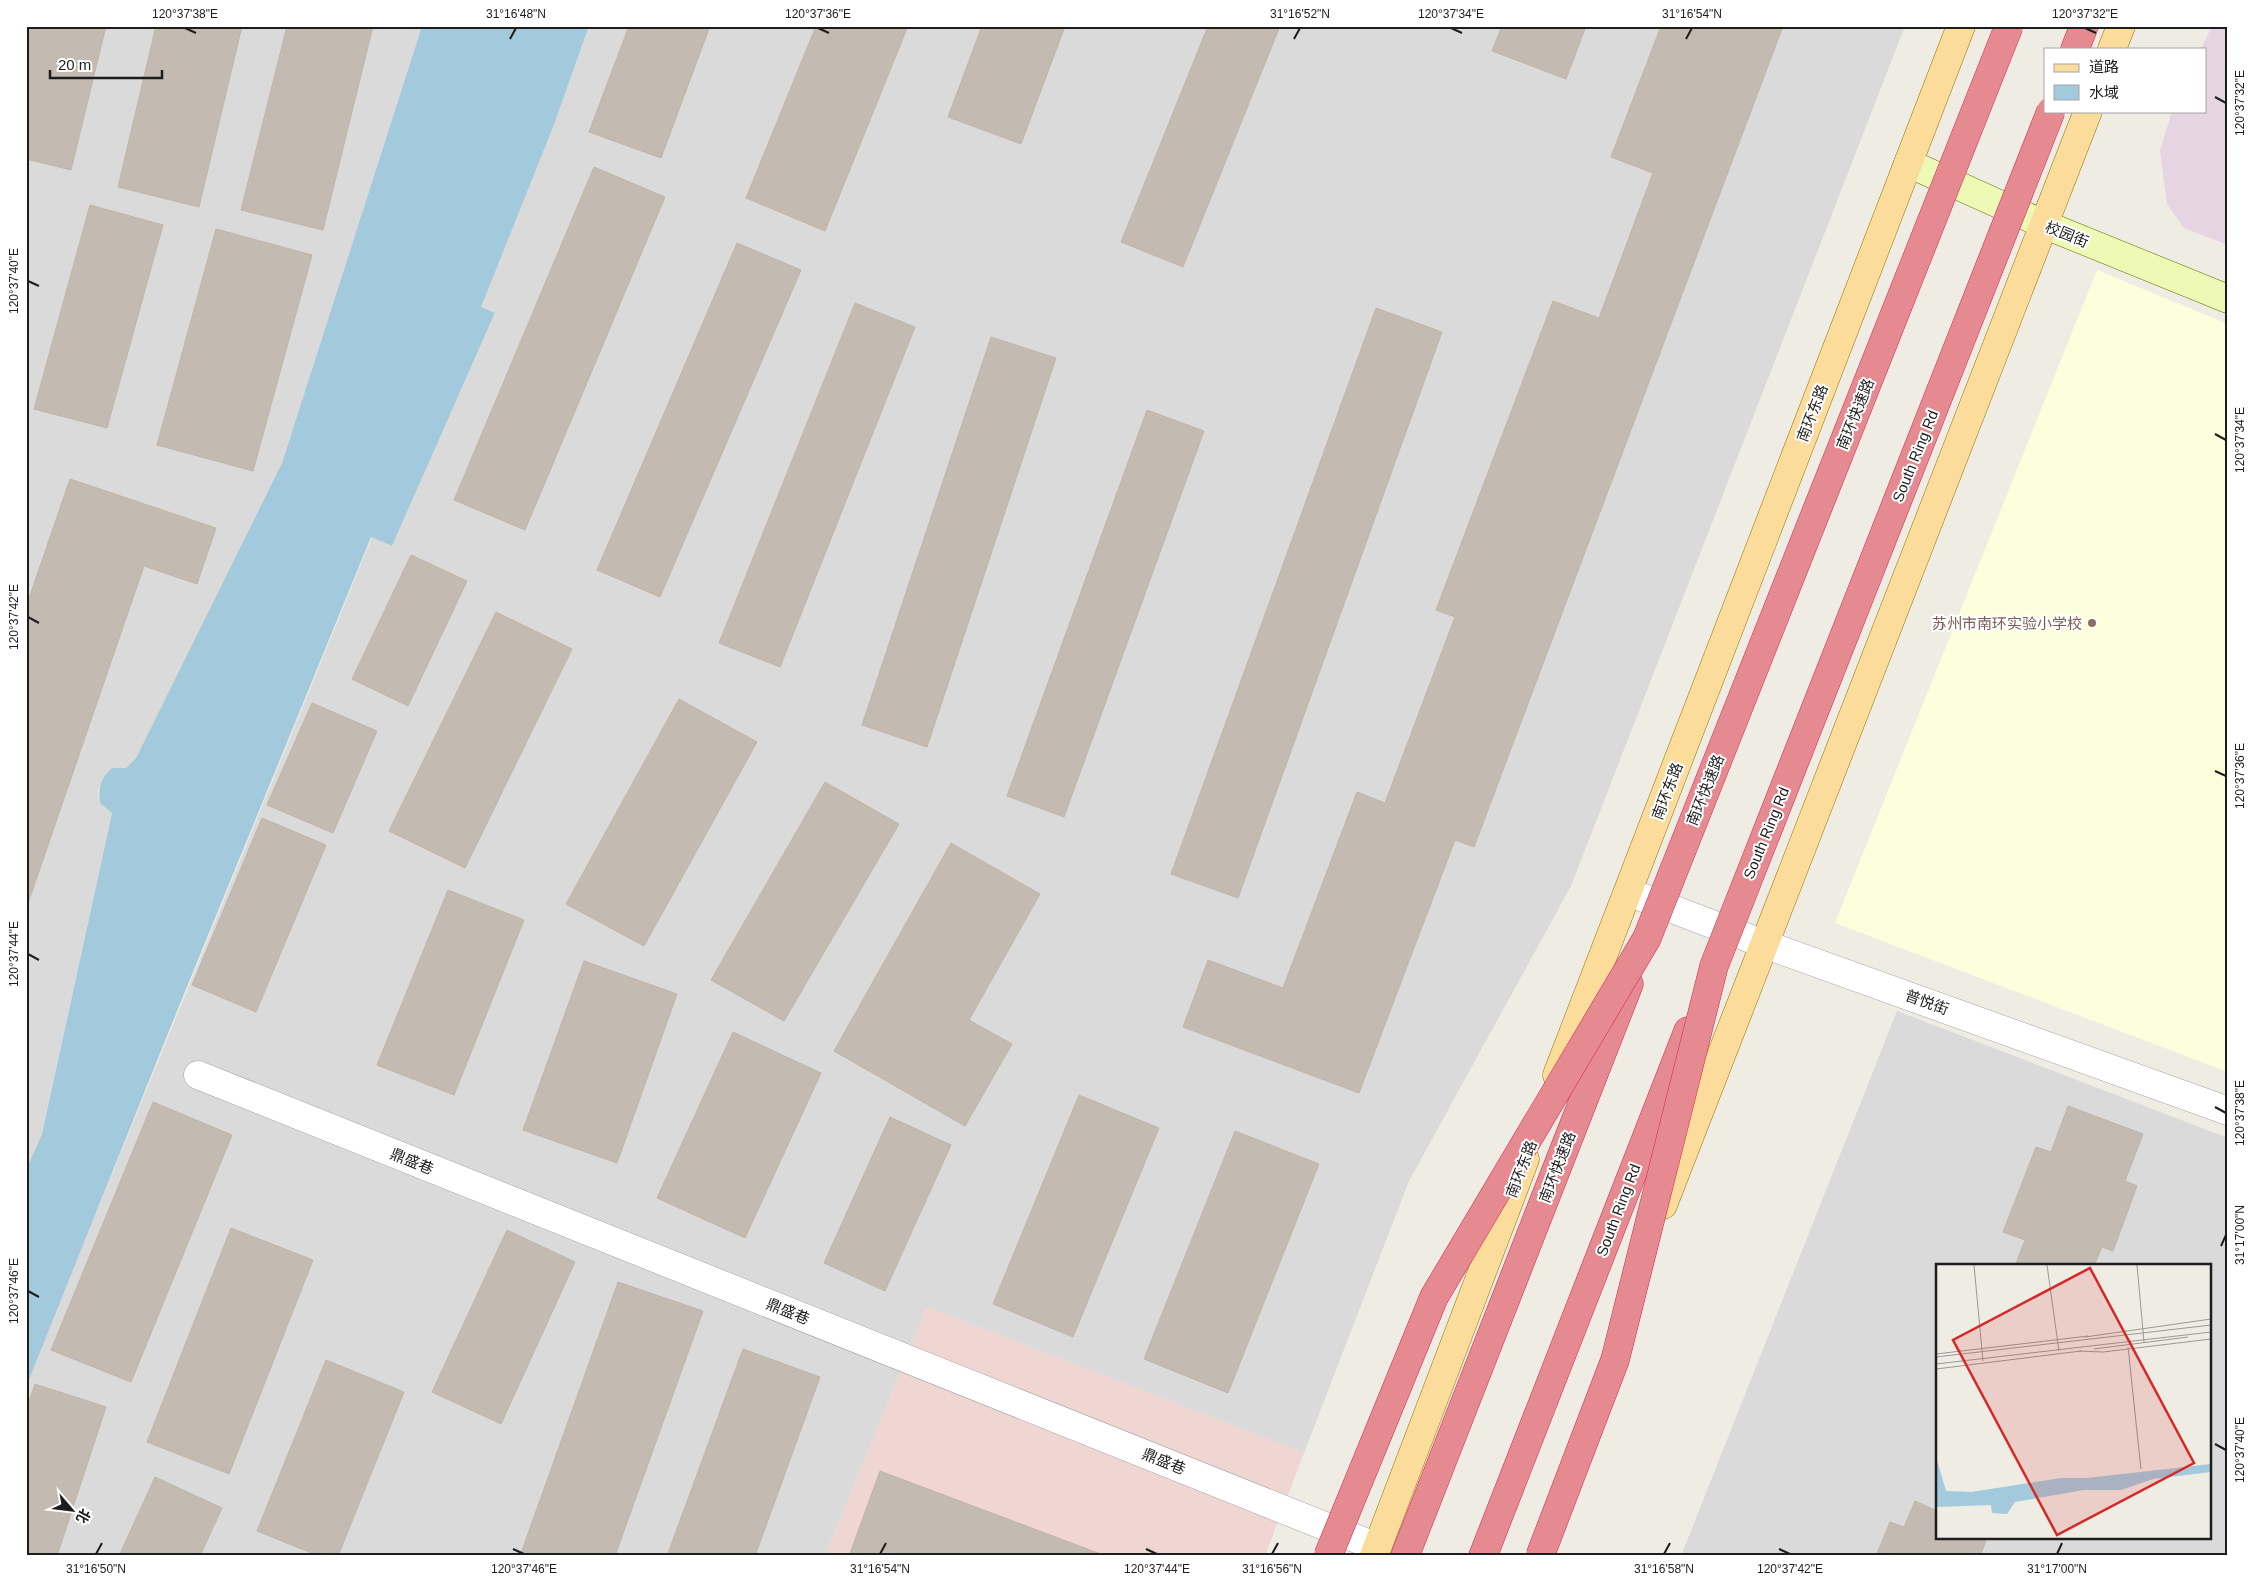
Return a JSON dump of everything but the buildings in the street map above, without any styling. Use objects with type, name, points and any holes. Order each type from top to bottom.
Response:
[{"type":"highway","name":"南环快速路","points":[[1405,1556],[1647,938],[2009,26]]},
{"type":"highway","points":[[2075,48],[2084,26]]},
{"type":"highway","name":"South Ring Rd","points":[[1483,1556],[2051,112]]},
{"type":"highway","points":[[1328,1556],[1434,1298],[1647,938]]},
{"type":"highway","points":[[1540,1556],[1615,1360],[1714,966]]},
{"type":"main road","name":"南环东路","points":[[1376,1551],[1961,26]]},
{"type":"main road","points":[[2112,48],[2121,26]]},
{"type":"main road","points":[[1528,1556],[2088,112]]},
{"type":"street","name":"校园街","points":[[1908,163],[2043,224],[2228,299]]},
{"type":"street","name":"普悦街","points":[[1628,892],[1764,944],[2228,1111]]},
{"type":"street","name":"鼎盛巷","points":[[198,1075],[1376,1551]]},
{"type":"shaded area","points":[[26,26],[422,26],[282,463],[136,758],[126,768],[103,777],[98,790],[100,803],[112,812],[42,1134],[26,1170]]},
{"type":"shaded area","points":[[589,26],[1905,26],[1571,886],[1409,1181],[1304,1453],[927,1307],[825,1556],[26,1556],[26,1387],[372,537],[392,546],[495,314],[480,307],[555,122]]},
{"type":"shaded area","points":[[2212,26],[2228,26],[2228,245],[2184,228],[2167,204],[2160,151],[2172,112],[2206,112],[2206,48],[2201,48]]},
{"type":"shaded area","name":"苏州市南环实验小学校","points":[[2097,270],[2228,324],[2228,1072],[1835,923]]},
{"type":"shaded area","points":[[1897,1011],[2228,1138],[2228,1556],[1681,1556]]},
{"type":"shaded area","points":[[927,1307],[1304,1453],[1265,1556],[825,1556]]},
{"type":"water","points":[[422,26],[589,26],[555,122],[481,307],[495,313],[392,546],[371,537],[26,1387],[26,1170],[42,1134],[112,813],[100,803],[99,792],[101,784],[112,768],[126,768],[136,758],[282,463]]},
{"type":"place","name":"苏州市南环实验小学校","points":[[2092,623]]}]
